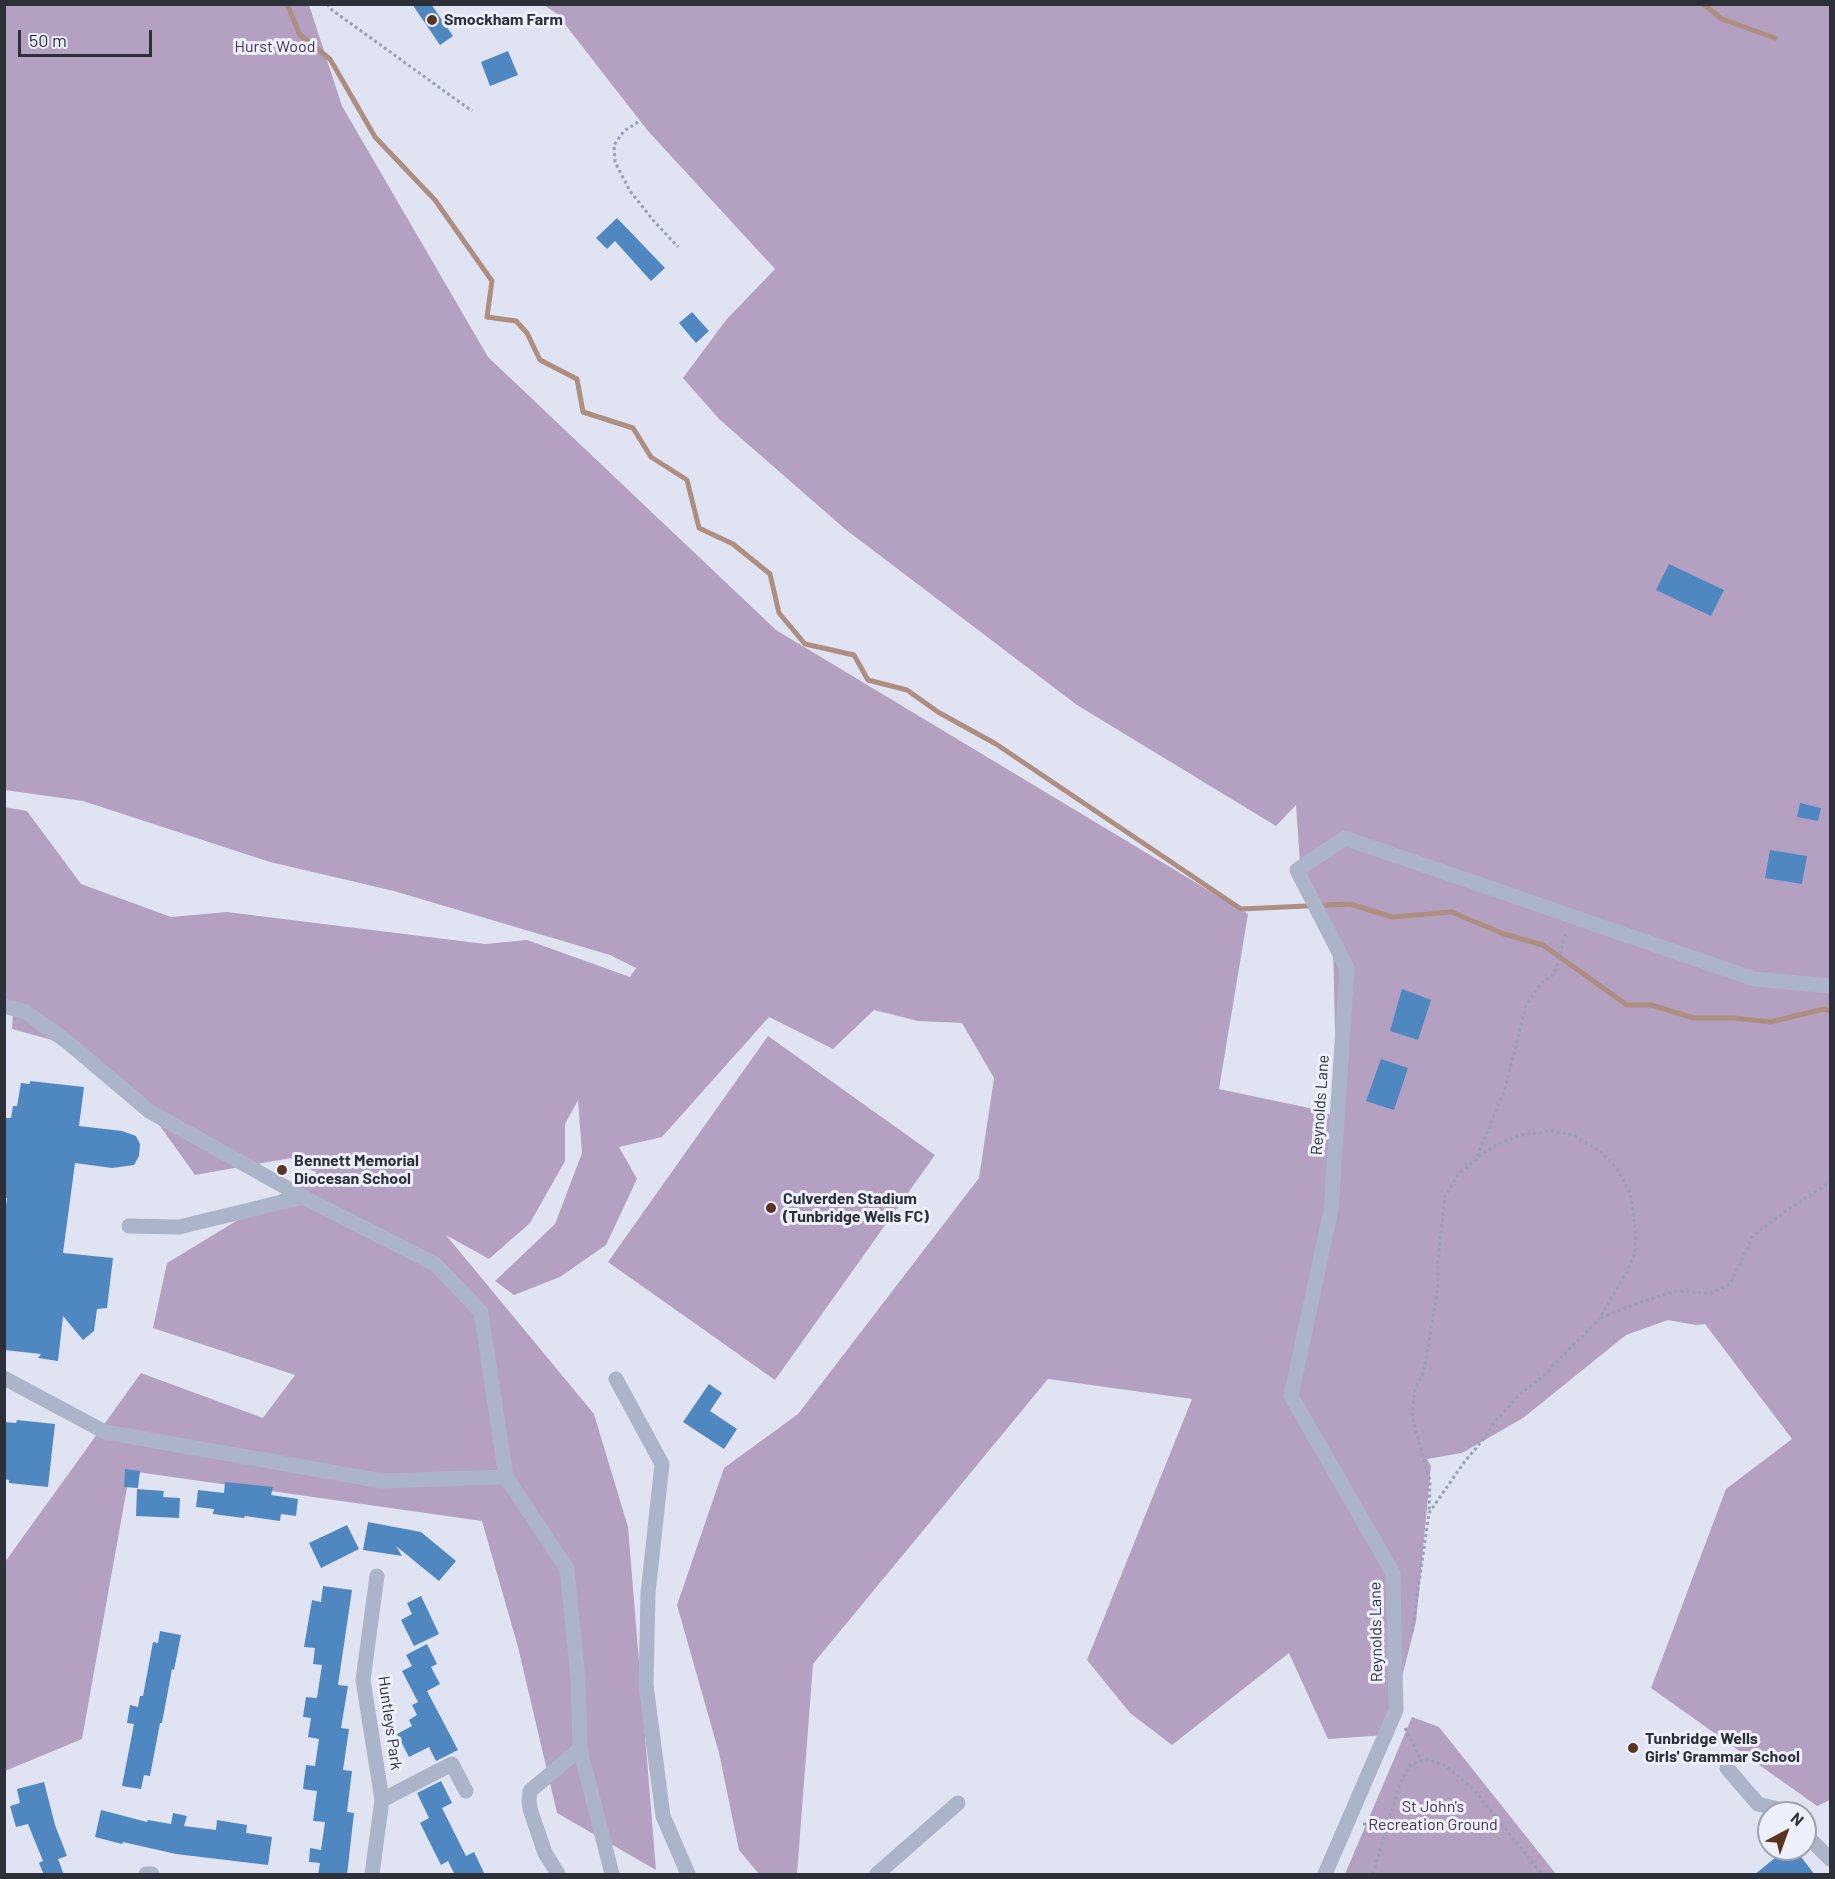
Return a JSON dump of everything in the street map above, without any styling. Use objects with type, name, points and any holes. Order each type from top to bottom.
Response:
[{"type":"street","name":"Reynolds Lane","points":[[1324,1875],[1396,1710],[1393,1573],[1291,1396],[1331,1210],[1347,968],[1296,870],[1345,838],[1754,979],[1830,986]]},
{"type":"street","points":[[4,1006],[26,1012],[70,1044],[148,1111],[303,1197],[435,1264],[481,1312],[506,1477],[567,1569],[578,1678],[580,1749],[612,1875]]},
{"type":"street","points":[[129,1226],[179,1227],[303,1197]]},
{"type":"street","points":[[4,1378],[105,1432],[382,1481],[506,1477]]},
{"type":"street","points":[[616,1379],[662,1464],[648,1593],[646,1686],[663,1816],[688,1875]]},
{"type":"street","name":"Huntleys Park","points":[[372,1875],[382,1800],[363,1680],[377,1576]]},
{"type":"street","points":[[558,1875],[545,1853],[530,1809],[530,1791],[580,1749]]},
{"type":"street","points":[[382,1800],[452,1764],[466,1791]]},
{"type":"street","points":[[1727,1768],[1757,1803]]},
{"type":"street","points":[[877,1875],[958,1803]]},
{"type":"street","points":[[1817,1846],[1830,1859]]},
{"type":"street","points":[[146,1874],[152,1875]]},
{"type":"path","points":[[327,4],[332,10],[472,111]]},
{"type":"path","points":[[638,122],[624,131],[614,145],[615,162],[630,191],[678,247]]},
{"type":"path","points":[[1477,1158],[1504,1092],[1526,1006],[1541,983],[1554,974],[1562,949]]},
{"type":"path","points":[[1411,1640],[1429,1513],[1430,1481],[1412,1412],[1415,1390],[1424,1371],[1438,1287],[1438,1259],[1444,1196],[1458,1175],[1497,1144],[1522,1135],[1551,1131],[1573,1136],[1601,1152],[1618,1170],[1630,1193],[1636,1233],[1635,1253],[1628,1270],[1599,1319],[1544,1375],[1511,1403],[1465,1461],[1429,1513]]},
{"type":"path","points":[[1599,1319],[1675,1291],[1710,1293],[1730,1284],[1753,1236],[1784,1212],[1830,1182]]},
{"type":"path","points":[[1404,1722],[1422,1761]]},
{"type":"path","points":[[1373,1875],[1399,1786],[1410,1765],[1427,1759],[1446,1766],[1474,1790],[1542,1875]]},
{"type":"path","points":[[1347,1824],[1388,1824]]},
{"type":"green space","name":"Hurst Wood","points":[[5,5],[309,5],[342,106],[488,357],[776,630],[1248,914],[1219,1089],[1314,1109],[1337,1117],[1333,942],[1301,878],[1296,805],[1276,826],[1077,705],[845,529],[719,419],[683,378],[726,320],[775,269],[648,131],[557,14],[544,5],[1830,5],[1830,1800],[1817,1806],[1817,1801],[1810,1801],[1651,1688],[1726,1489],[1792,1439],[1705,1324],[1696,1325],[1668,1320],[1626,1335],[1523,1418],[1462,1453],[1427,1459],[1431,1466],[1416,1622],[1387,1735],[1328,1739],[1289,1653],[1172,1745],[1130,1713],[1087,1660],[1192,1399],[1048,1379],[813,1664],[797,1874],[759,1874],[739,1850],[719,1753],[677,1605],[724,1468],[798,1414],[979,1178],[994,1078],[962,1023],[918,1021],[874,1010],[833,1049],[769,1017],[662,1137],[619,1147],[637,1179],[606,1245],[560,1277],[514,1295],[495,1281],[555,1224],[582,1153],[578,1100],[565,1124],[565,1161],[530,1223],[489,1259],[446,1235],[594,1414],[628,1527],[656,1870],[557,1813],[518,1647],[482,1521],[130,1471],[82,1739],[5,1771],[5,1562],[141,1373],[263,1418],[295,1375],[153,1328],[167,1263],[317,1172],[296,1165],[291,1158],[195,1175],[140,1098],[52,1040],[12,1029],[13,1009],[4,1006],[4,807],[27,811],[81,884],[171,917],[227,912],[485,944],[527,940],[630,977],[636,968],[610,955],[394,891],[270,862],[83,801],[5,790]]},
{"type":"green space","name":"Culverden Stadium (Tunbridge Wells FC)","points":[[768,1036],[935,1155],[775,1380],[608,1262]]},
{"type":"green space","name":"St John's Recreation Ground","points":[[1412,1717],[1439,1727],[1556,1874],[1345,1874]]},
{"type":"building","name":"Smockham Farm","points":[[412,4],[431,4],[453,36],[440,45]]},
{"type":"building","points":[[508,51],[518,75],[490,86],[481,62]]},
{"type":"building","points":[[617,218],[665,268],[651,281],[615,241],[607,249],[596,238]]},
{"type":"building","points":[[692,312],[709,331],[696,343],[679,323]]},
{"type":"building","points":[[1669,564],[1724,590],[1711,616],[1656,590]]},
{"type":"building","points":[[1800,803],[1821,808],[1818,821],[1797,817]]},
{"type":"building","points":[[1770,850],[1807,856],[1802,884],[1765,878]]},
{"type":"building","points":[[1402,989],[1431,1000],[1418,1040],[1390,1031]]},
{"type":"building","points":[[1381,1059],[1408,1068],[1394,1110],[1366,1101]]},
{"type":"building","points":[[30,1081],[84,1087],[79,1126],[122,1131],[136,1136],[140,1144],[139,1156],[134,1165],[112,1168],[75,1163],[63,1253],[113,1258],[107,1308],[97,1309],[94,1331],[83,1340],[63,1316],[58,1361],[38,1358],[41,1354],[4,1350],[4,1218],[7,1198],[4,1198],[4,1118],[11,1118],[13,1106],[17,1106],[21,1083],[30,1084]]},
{"type":"building","points":[[709,1384],[722,1393],[710,1411],[737,1429],[724,1449],[683,1422]]},
{"type":"building","points":[[17,1420],[55,1424],[48,1487],[9,1483],[9,1480],[4,1479],[4,1422],[16,1423]]},
{"type":"building","points":[[125,1469],[140,1471],[138,1488],[124,1487]]},
{"type":"building","points":[[225,1482],[273,1487],[271,1495],[298,1499],[296,1516],[281,1514],[280,1521],[245,1516],[244,1518],[213,1514],[214,1509],[196,1507],[198,1490],[224,1493]]},
{"type":"building","points":[[137,1489],[164,1491],[163,1497],[180,1498],[179,1518],[136,1516]]},
{"type":"building","points":[[368,1522],[421,1532],[456,1561],[439,1581],[396,1546],[402,1556],[363,1550]]},
{"type":"building","points":[[347,1525],[359,1549],[321,1568],[309,1543]]},
{"type":"building","points":[[323,1586],[352,1590],[338,1685],[348,1686],[341,1728],[349,1729],[343,1770],[352,1771],[347,1812],[354,1813],[347,1875],[318,1875],[320,1863],[309,1862],[310,1848],[321,1850],[325,1822],[313,1821],[317,1791],[303,1789],[306,1765],[315,1766],[319,1739],[308,1737],[311,1718],[303,1717],[306,1697],[317,1698],[322,1665],[313,1664],[315,1648],[304,1647],[312,1600],[321,1602]]},
{"type":"building","points":[[421,1596],[439,1634],[414,1646],[401,1620],[412,1614],[407,1603]]},
{"type":"building","points":[[160,1631],[181,1635],[150,1776],[144,1775],[141,1789],[122,1786],[134,1724],[127,1723],[130,1705],[138,1707],[140,1696],[143,1696],[153,1642],[158,1643]]},
{"type":"building","points":[[427,1644],[437,1664],[431,1667],[440,1684],[427,1691],[458,1750],[436,1761],[429,1747],[409,1757],[397,1734],[412,1726],[409,1720],[417,1715],[412,1705],[418,1702],[402,1671],[412,1666],[406,1655]]},
{"type":"building","points":[[441,1781],[452,1803],[442,1808],[466,1856],[474,1852],[485,1875],[455,1875],[448,1861],[441,1865],[420,1823],[429,1818],[417,1793]]},
{"type":"building","points":[[44,1782],[55,1825],[67,1856],[58,1859],[64,1875],[44,1875],[39,1863],[43,1861],[28,1824],[16,1827],[10,1806],[20,1803],[17,1789]]},
{"type":"building","points":[[101,1810],[147,1822],[148,1820],[171,1824],[173,1813],[187,1816],[184,1826],[216,1830],[217,1820],[247,1825],[246,1833],[272,1837],[268,1865],[176,1854],[95,1837]]},
{"type":"building","points":[[1771,1861],[1804,1861],[1815,1875],[1754,1875]]},
{"type":"waterway","points":[[287,4],[300,35],[330,59],[375,137],[435,200],[492,281],[487,317],[516,321],[527,333],[540,360],[577,379],[583,412],[633,428],[651,457],[687,480],[699,528],[733,544],[770,574],[779,613],[805,644],[854,655],[868,680],[907,690],[938,712],[996,744],[1241,909],[1350,904],[1392,917],[1452,912],[1501,933],[1543,945],[1627,1005],[1651,1005],[1694,1018],[1734,1018],[1770,1022],[1824,1009],[1830,1011]]},
{"type":"waterway","points":[[1703,4],[1722,19],[1775,38]]},
{"type":"place","name":"Smockham Farm","points":[[432,20]]},
{"type":"place","name":"Bennett Memorial Diocesan School","points":[[282,1170]]},
{"type":"place","name":"Culverden Stadium (Tunbridge Wells FC)","points":[[771,1208]]},
{"type":"place","name":"Tunbridge Wells Girls' Grammar School","points":[[1633,1748]]}]
